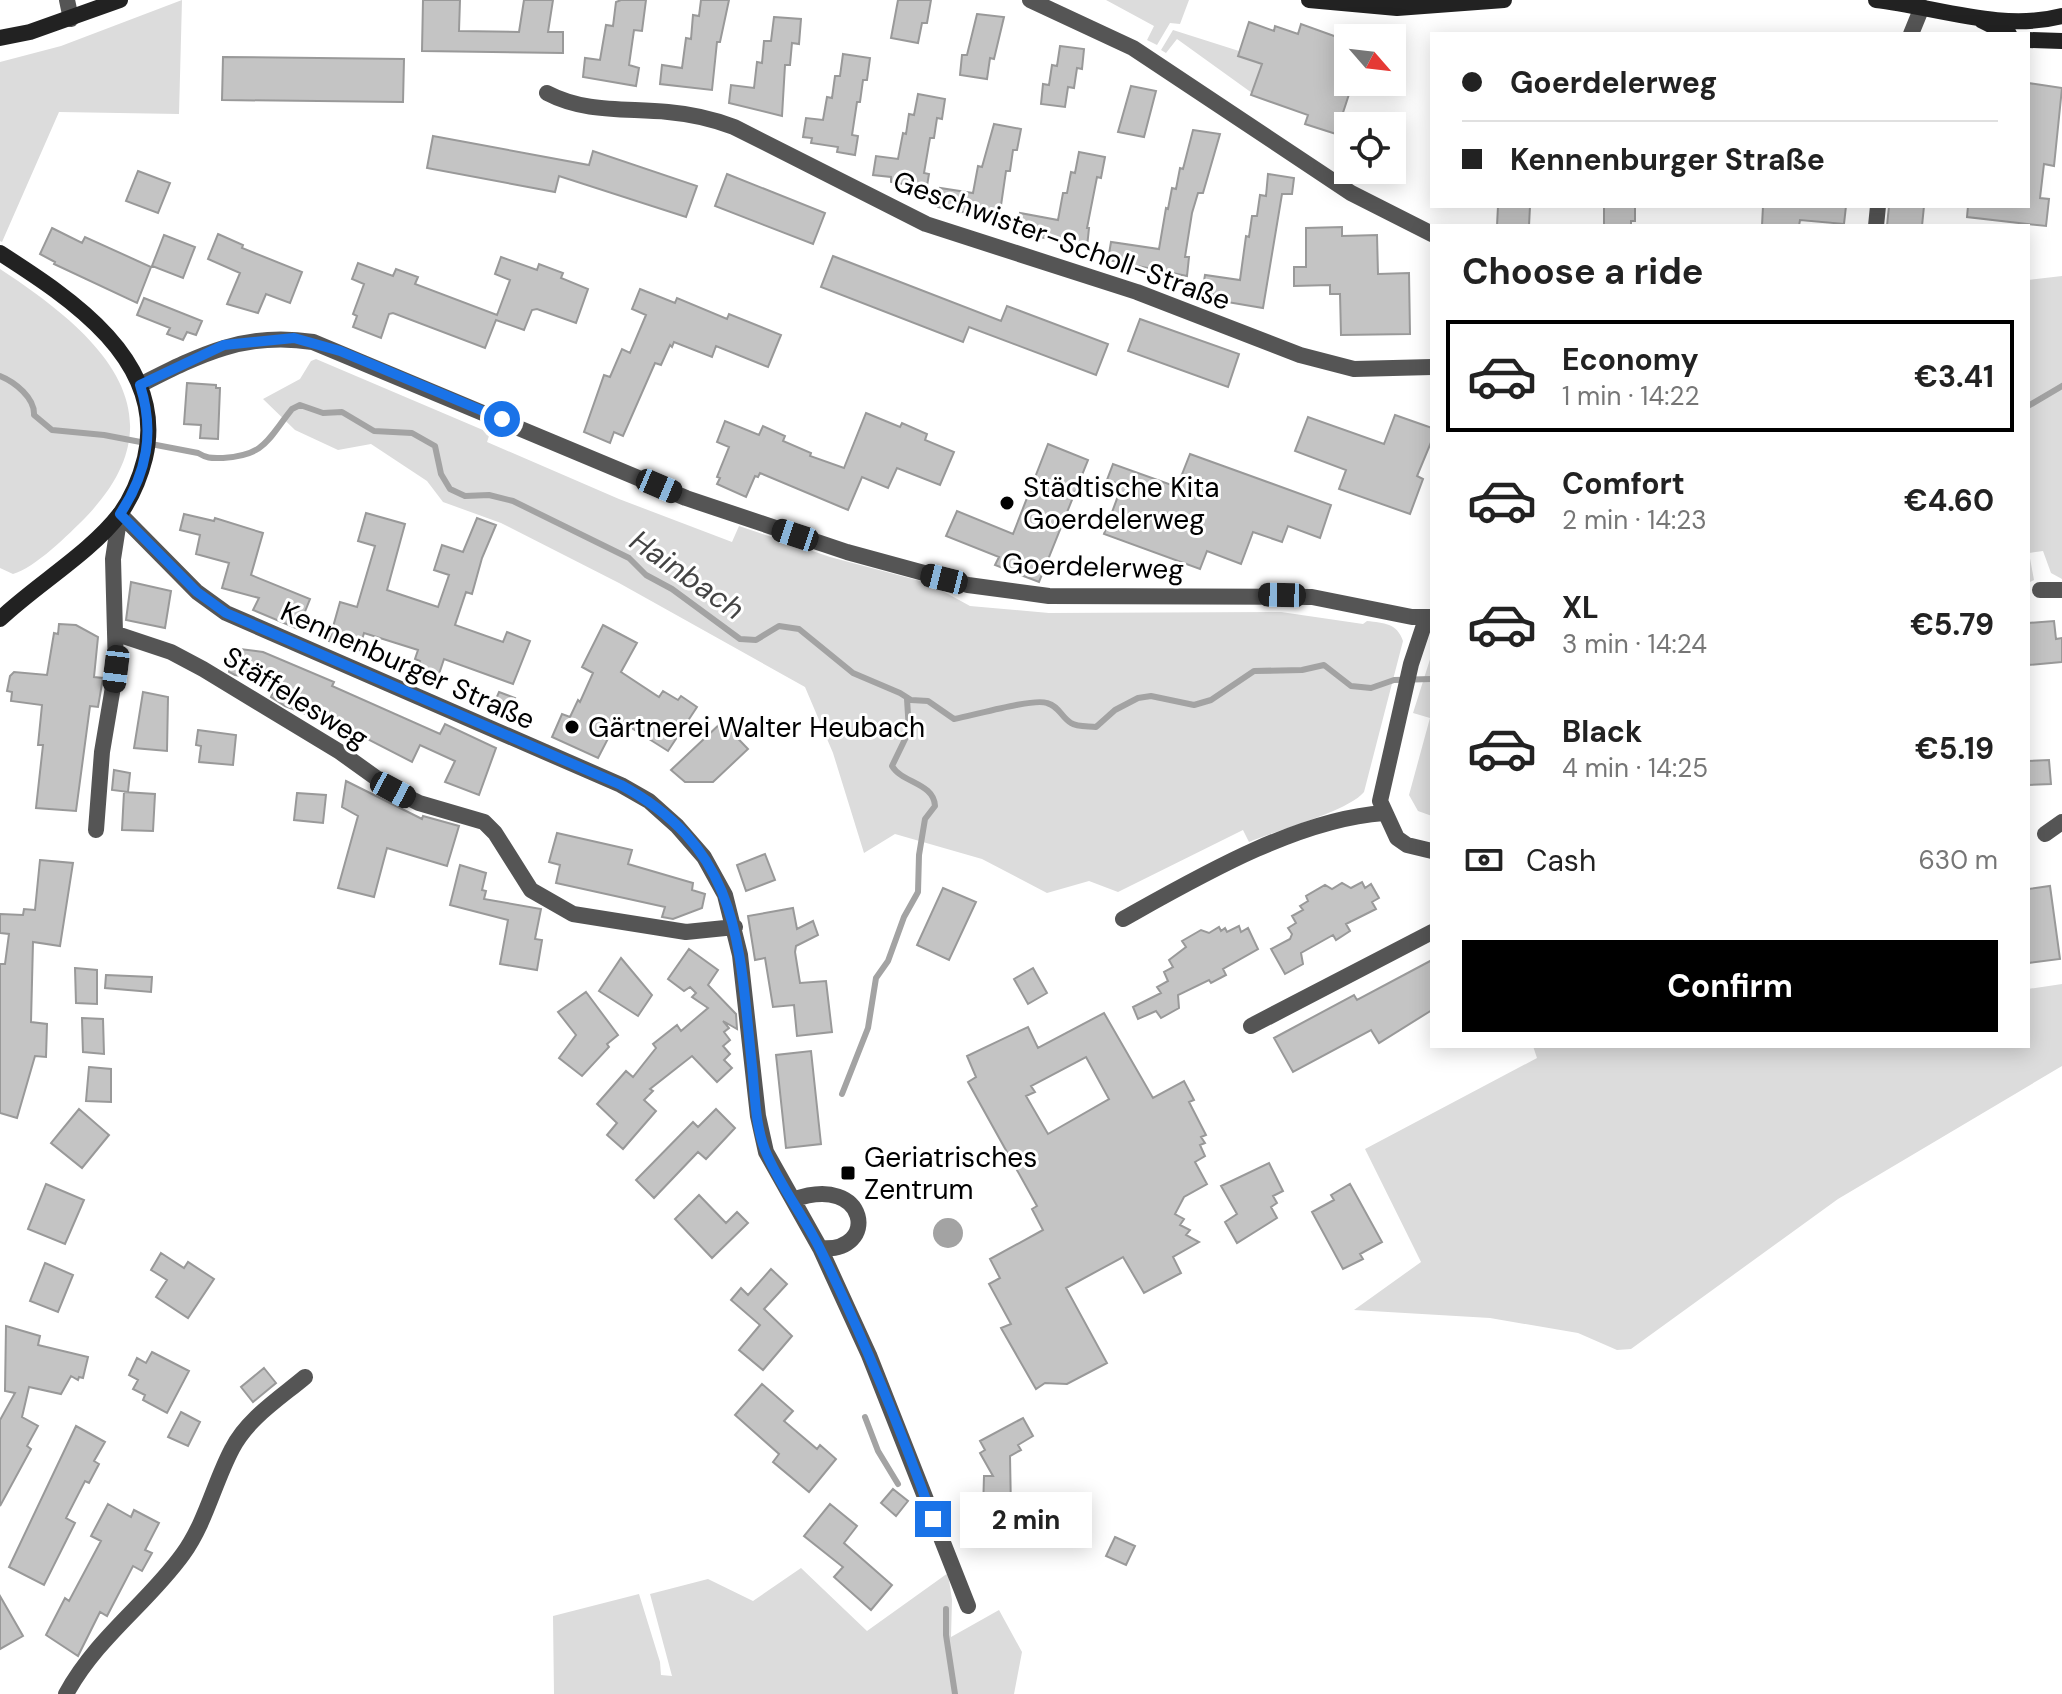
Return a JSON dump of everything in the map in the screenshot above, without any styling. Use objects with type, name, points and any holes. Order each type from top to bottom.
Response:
[{"type":"main road","points":[[0,38],[71,19],[120,0]]},
{"type":"main road","points":[[1309,0],[1415,8],[1504,0]]},
{"type":"main road","points":[[1876,0],[1929,5],[1972,17],[2005,32]]},
{"type":"main road","points":[[1972,17],[2033,21],[2062,16]]},
{"type":"main road","points":[[2030,40],[2062,41]]},
{"type":"main road","points":[[0,253],[94,322],[123,355],[140,385],[149,434],[139,478],[120,514],[0,619]]},
{"type":"street","points":[[67,0],[71,19]]},
{"type":"street","points":[[1030,0],[1133,48],[1328,179],[1430,233]]},
{"type":"street","points":[[1912,32],[1929,5]]},
{"type":"street","name":"Geschwister-Scholl-Straße","points":[[547,93],[571,106],[670,112],[713,119],[754,135],[880,203],[926,224],[1137,292],[1319,361],[1354,369],[1430,367]]},
{"type":"street","name":"Goerdelerweg","points":[[140,385],[224,345],[275,338],[313,342],[686,498],[847,552],[968,585],[1049,596],[1312,597],[1429,618],[1411,664],[1381,787],[1380,801],[1384,813]]},
{"type":"street","points":[[96,830],[100,767],[113,696],[117,634],[113,559],[120,514]]},
{"type":"street","name":"Kennenburger Straße","points":[[120,514],[197,592],[226,613],[604,777],[649,801],[677,826],[704,857],[725,895],[735,927],[760,1129],[771,1163],[820,1248],[888,1400],[968,1606]]},
{"type":"street","points":[[2040,590],[2062,590]]},
{"type":"street","name":"Stäffelesweg","points":[[117,634],[171,652],[203,669],[413,800],[484,822],[495,833],[531,890],[573,914],[686,932],[735,927]]},
{"type":"street","points":[[1123,919],[1274,842],[1361,816],[1384,813],[1402,842],[1430,850]]},
{"type":"street","points":[[2045,834],[2062,822]]},
{"type":"street","points":[[1251,1026],[1430,933]]},
{"type":"street","points":[[793,1200],[822,1192],[843,1198],[854,1207],[858,1226],[849,1242],[839,1248],[820,1248]]},
{"type":"street","points":[[66,1694],[105,1637],[183,1554],[201,1522],[238,1439],[256,1418],[305,1377]]},
{"type":"shaded area","points":[[182,0],[179,114],[59,112],[0,241],[0,62],[61,46]]},
{"type":"shaded area","points":[[1106,0],[1189,0],[1180,24],[1170,23],[1157,45],[1147,40],[1154,26]]},
{"type":"shaded area","points":[[1173,30],[1239,51],[1238,56],[1259,63],[1266,52],[1252,93],[1177,39],[1166,53],[1161,50]]},
{"type":"shaded area","points":[[0,269],[35,293],[95,346],[116,376],[128,408],[129,443],[115,479],[85,518],[61,541],[31,565],[13,574],[0,568]]},
{"type":"shaded area","points":[[2062,276],[2062,579],[2051,573],[2043,551],[2030,553],[2030,280]]},
{"type":"shaded area","points":[[316,359],[490,433],[487,442],[619,499],[732,542],[739,526],[830,557],[928,583],[970,606],[1049,613],[1281,612],[1389,625],[1403,641],[1364,792],[1328,813],[1249,842],[1243,830],[1118,892],[1089,881],[1047,893],[982,859],[895,834],[864,853],[833,753],[805,687],[619,583],[501,523],[443,502],[427,481],[371,444],[338,450],[295,430],[263,399],[300,379],[311,361]]},
{"type":"shaded area","points":[[2030,558],[2034,580],[2030,582]]},
{"type":"shaded area","points":[[1430,659],[1430,718],[1413,713]]},
{"type":"shaded area","points":[[1430,718],[1430,815],[1418,811],[1409,795]]},
{"type":"shaded area","points":[[2062,984],[2062,1066],[1838,1199],[1631,1349],[1617,1350],[1578,1333],[1490,1318],[1354,1310],[1421,1262],[1365,1149],[1537,1058],[1534,1048],[2030,1048],[2030,989]]},
{"type":"shaded area","points":[[948,1218],[959,1222],[963,1233],[959,1244],[948,1248],[937,1244],[933,1233],[937,1222]]},
{"type":"shaded area","points":[[801,1568],[867,1631],[948,1573],[952,1600],[951,1637],[999,1610],[1022,1652],[1014,1694],[554,1694],[553,1616],[639,1594],[660,1662],[661,1675],[672,1676],[650,1594],[708,1579],[753,1601]]},
{"type":"building","points":[[423,0],[460,0],[459,31],[519,32],[524,0],[553,0],[548,32],[563,32],[563,53],[422,51]]},
{"type":"building","points":[[646,0],[642,31],[634,30],[629,65],[639,68],[636,86],[583,77],[585,58],[600,60],[606,25],[613,26],[616,2]]},
{"type":"building","points":[[701,0],[729,0],[720,42],[717,42],[712,90],[660,84],[662,65],[682,68],[686,38],[691,39],[693,15],[699,16]]},
{"type":"building","points":[[898,0],[931,0],[927,23],[922,23],[918,43],[891,38]]},
{"type":"building","points":[[977,14],[1004,17],[994,59],[990,58],[987,79],[960,75],[962,55],[967,55]]},
{"type":"building","points":[[774,17],[801,19],[799,44],[792,43],[790,65],[785,65],[782,116],[729,103],[731,85],[754,88],[757,62],[762,63],[764,41],[771,41]]},
{"type":"building","points":[[1249,22],[1274,31],[1275,26],[1298,34],[1301,24],[1334,36],[1334,96],[1348,96],[1343,112],[1334,112],[1334,133],[1305,124],[1308,115],[1251,95],[1262,64],[1238,56]]},
{"type":"building","points":[[1060,46],[1084,49],[1082,69],[1077,68],[1074,88],[1068,87],[1065,107],[1041,104],[1043,84],[1049,85],[1052,65],[1057,66]]},
{"type":"building","points":[[843,54],[870,58],[867,80],[863,80],[860,102],[857,102],[852,135],[858,136],[855,155],[837,152],[838,147],[811,143],[812,138],[803,137],[806,118],[823,120],[827,97],[832,98],[835,76],[840,76]]},
{"type":"building","points":[[223,57],[404,59],[403,102],[222,100]]},
{"type":"building","points":[[2030,83],[2062,88],[2054,166],[2044,164],[2040,198],[2049,199],[2046,226],[1967,217],[1968,208],[2030,208]]},
{"type":"building","points":[[1131,86],[1156,91],[1144,137],[1118,132]]},
{"type":"building","points":[[918,94],[945,99],[942,119],[937,118],[934,138],[930,138],[924,173],[929,174],[926,192],[908,190],[909,185],[891,182],[891,177],[873,175],[876,156],[898,159],[903,133],[906,134],[909,114],[914,115]]},
{"type":"building","points":[[994,124],[1021,129],[1017,150],[1013,150],[1010,171],[1006,171],[999,219],[938,207],[940,188],[973,193],[978,166],[982,167]]},
{"type":"building","points":[[1193,130],[1220,134],[1203,193],[1198,193],[1192,213],[1185,257],[1189,257],[1187,276],[1108,260],[1111,242],[1159,249],[1166,208],[1172,188],[1176,189],[1180,168],[1183,169]]},
{"type":"building","points":[[433,136],[589,165],[593,151],[697,186],[686,217],[559,176],[555,192],[427,168]]},
{"type":"building","points":[[1079,152],[1105,157],[1101,178],[1097,177],[1087,228],[1087,247],[1016,232],[1020,213],[1058,220],[1063,193],[1067,193],[1071,172],[1075,173]]},
{"type":"building","points":[[138,171],[170,183],[158,213],[126,201]]},
{"type":"building","points":[[727,174],[825,213],[813,244],[715,206]]},
{"type":"building","points":[[1268,174],[1294,178],[1292,194],[1282,194],[1263,308],[1227,302],[1228,297],[1202,293],[1205,275],[1240,280],[1246,236],[1249,237],[1252,216],[1257,216],[1260,195],[1266,196]]},
{"type":"building","points":[[1498,208],[1530,208],[1529,224],[1497,224]]},
{"type":"building","points":[[1604,208],[1635,208],[1635,221],[1631,224],[1604,224]]},
{"type":"building","points":[[1763,208],[1846,208],[1844,224],[1800,220],[1799,224],[1762,224]]},
{"type":"building","points":[[1889,208],[1924,208],[1922,224],[1887,224]]},
{"type":"building","points":[[1342,227],[1342,236],[1377,235],[1378,274],[1409,273],[1410,334],[1341,335],[1340,294],[1330,294],[1330,285],[1294,286],[1294,267],[1306,267],[1306,228]]},
{"type":"building","points":[[52,228],[82,243],[85,237],[151,267],[137,303],[54,264],[40,254]]},
{"type":"building","points":[[218,234],[243,245],[242,248],[302,272],[290,303],[266,294],[258,313],[227,304],[240,273],[208,259]]},
{"type":"building","points":[[164,235],[195,247],[183,278],[152,266]]},
{"type":"building","points":[[833,256],[1001,321],[1007,306],[1108,344],[1096,375],[969,327],[963,342],[821,287]]},
{"type":"building","points":[[501,257],[537,270],[539,264],[563,273],[561,278],[588,289],[576,323],[532,310],[524,330],[496,320],[485,348],[393,313],[389,314],[381,338],[353,327],[357,316],[353,314],[364,284],[352,279],[358,263],[393,276],[396,269],[418,277],[415,284],[497,315],[510,280],[495,274]]},
{"type":"building","points":[[640,289],[675,303],[677,298],[727,319],[729,314],[781,335],[768,367],[716,346],[712,357],[674,342],[661,365],[655,363],[623,436],[614,432],[610,443],[584,432],[604,375],[610,377],[622,349],[630,353],[646,315],[632,309]]},
{"type":"building","points":[[144,298],[202,321],[196,335],[187,332],[183,340],[167,334],[170,328],[137,315]]},
{"type":"building","points":[[1140,319],[1239,354],[1228,387],[1128,351]]},
{"type":"building","points":[[187,383],[220,388],[218,439],[200,438],[201,425],[184,424]]},
{"type":"building","points":[[866,413],[927,434],[925,440],[954,452],[940,485],[897,468],[888,488],[862,477],[848,510],[760,473],[758,477],[755,476],[746,497],[717,484],[729,447],[717,442],[725,421],[759,435],[763,426],[785,436],[783,441],[811,453],[810,456],[844,468]]},
{"type":"building","points":[[1395,415],[1430,427],[1430,445],[1417,476],[1423,479],[1410,514],[1339,489],[1346,470],[1295,451],[1308,417],[1384,444]]},
{"type":"building","name":"Städtische Kita Goerdelerweg","points":[[1048,444],[1088,460],[1039,582],[995,565],[999,557],[946,536],[957,511],[1013,534]]},
{"type":"building","points":[[1190,454],[1331,505],[1320,538],[1288,526],[1282,542],[1253,532],[1241,564],[1207,551],[1200,569],[1104,534],[1122,485],[1107,480],[1113,464],[1177,487]]},
{"type":"building","points":[[366,513],[405,524],[387,590],[438,607],[449,575],[434,570],[442,545],[463,552],[477,518],[496,525],[472,594],[466,592],[455,625],[503,642],[507,632],[530,641],[513,684],[444,659],[438,677],[417,669],[420,661],[415,659],[418,650],[364,633],[359,650],[329,641],[340,602],[357,607],[375,546],[358,541]]},
{"type":"building","points":[[184,514],[214,521],[215,518],[263,533],[251,575],[310,599],[298,629],[253,610],[259,598],[222,588],[229,563],[196,554],[200,535],[180,530]]},
{"type":"building","points":[[131,582],[171,591],[165,628],[126,620]]},
{"type":"building","points":[[2054,621],[2056,639],[2062,638],[2062,662],[2030,665],[2030,623]]},
{"type":"building","points":[[59,624],[76,625],[98,637],[94,677],[103,678],[98,707],[90,706],[76,811],[36,808],[43,745],[38,745],[42,705],[11,701],[12,692],[7,691],[14,672],[47,675],[54,633],[58,634]]},
{"type":"building","points":[[603,625],[637,643],[621,672],[659,697],[663,691],[678,700],[681,696],[697,707],[668,751],[622,722],[620,726],[616,723],[598,758],[552,737],[562,714],[570,717],[578,700],[580,702],[593,673],[582,667]]},
{"type":"building","points":[[232,648],[263,652],[334,682],[332,686],[440,734],[445,724],[496,748],[479,795],[445,782],[455,761],[420,745],[412,762],[321,715],[319,719],[285,706],[271,697],[277,682],[229,672]]},
{"type":"building","points":[[143,692],[168,697],[167,751],[134,748]]},
{"type":"building","points":[[499,692],[515,698],[508,715],[492,708]]},
{"type":"building","points":[[722,722],[748,749],[713,782],[685,782],[671,770]]},
{"type":"building","points":[[198,730],[236,735],[233,765],[199,762],[201,746],[196,745]]},
{"type":"building","points":[[2049,760],[2051,784],[2030,785],[2030,761]]},
{"type":"building","points":[[114,770],[130,773],[128,792],[112,790]]},
{"type":"building","points":[[346,781],[422,819],[423,816],[459,826],[447,866],[387,848],[374,897],[338,888],[358,816],[342,807]]},
{"type":"building","points":[[124,792],[155,794],[153,831],[122,830]]},
{"type":"building","points":[[297,793],[326,795],[323,823],[294,820]]},
{"type":"building","points":[[557,833],[632,850],[628,864],[693,883],[692,890],[705,894],[702,908],[673,919],[662,917],[665,907],[556,883],[560,865],[549,862]]},
{"type":"building","points":[[765,854],[775,880],[746,891],[737,865]]},
{"type":"building","points":[[40,860],[73,863],[60,946],[33,942],[31,1022],[47,1024],[46,1057],[35,1056],[17,1118],[0,1113],[0,964],[5,964],[9,934],[0,933],[0,914],[23,915],[24,909],[35,910]]},
{"type":"building","points":[[460,865],[486,873],[482,890],[486,891],[484,899],[541,909],[535,939],[542,940],[537,970],[500,964],[508,920],[450,905]]},
{"type":"building","points":[[1362,882],[1365,888],[1371,884],[1379,898],[1372,902],[1376,909],[1346,924],[1350,931],[1336,940],[1333,935],[1301,953],[1303,964],[1285,974],[1271,949],[1290,939],[1292,934],[1288,928],[1296,923],[1292,916],[1303,910],[1300,906],[1308,901],[1306,896],[1325,885],[1332,889],[1342,883],[1351,888]]},
{"type":"building","points":[[2050,886],[2060,959],[2030,963],[2030,889]]},
{"type":"building","points":[[943,888],[976,902],[949,960],[917,945]]},
{"type":"building","points":[[793,908],[797,929],[813,921],[818,935],[796,946],[800,983],[826,981],[832,1032],[797,1036],[794,1005],[773,1007],[765,958],[755,960],[748,916]]},
{"type":"building","points":[[1239,926],[1241,932],[1248,928],[1258,949],[1223,969],[1226,975],[1178,995],[1179,1008],[1161,1018],[1156,1011],[1138,1019],[1133,1007],[1161,993],[1157,987],[1168,981],[1164,972],[1173,967],[1169,960],[1186,947],[1182,941],[1201,930],[1209,933],[1219,927],[1227,932]]},
{"type":"building","points":[[689,949],[718,970],[708,985],[736,1014],[737,1029],[723,1021],[729,1028],[724,1032],[730,1040],[723,1046],[730,1054],[724,1060],[732,1068],[717,1082],[692,1056],[650,1089],[653,1091],[644,1100],[656,1111],[623,1149],[607,1135],[617,1123],[597,1104],[626,1071],[633,1077],[656,1048],[653,1044],[677,1025],[681,1031],[708,1008],[692,997],[696,993],[690,987],[684,991],[668,979]]},
{"type":"building","points":[[621,958],[652,995],[638,1016],[599,991]]},
{"type":"building","points":[[1430,961],[1430,1011],[1379,1043],[1371,1030],[1293,1072],[1274,1038],[1354,995],[1357,1000]]},
{"type":"building","points":[[75,968],[97,970],[97,1004],[76,1003]]},
{"type":"building","points":[[1033,968],[1047,993],[1028,1004],[1014,979]]},
{"type":"building","points":[[106,975],[152,977],[151,992],[105,988]]},
{"type":"building","points":[[586,992],[618,1035],[582,1076],[559,1058],[576,1035],[558,1012]]},
{"type":"building","points":[[1104,1013],[1153,1098],[1184,1081],[1194,1100],[1189,1102],[1206,1135],[1201,1137],[1205,1143],[1200,1145],[1205,1156],[1195,1162],[1207,1184],[1184,1197],[1175,1214],[1184,1219],[1180,1225],[1190,1230],[1186,1235],[1199,1242],[1173,1257],[1181,1273],[1144,1293],[1123,1257],[1066,1288],[1107,1363],[1067,1384],[1045,1383],[1036,1389],[1001,1328],[1011,1324],[989,1284],[1000,1278],[990,1259],[1043,1230],[1032,1209],[1037,1206],[968,1082],[976,1077],[967,1056],[1028,1027],[1038,1048]],"holes":[[[1086,1057],[1109,1099],[1048,1134],[1026,1096],[1035,1092],[1031,1086]]]},
{"type":"building","points":[[82,1018],[103,1019],[104,1054],[83,1052]]},
{"type":"building","points":[[811,1051],[821,1144],[786,1148],[776,1055]]},
{"type":"building","points":[[89,1067],[111,1069],[111,1102],[86,1101]]},
{"type":"building","points":[[79,1109],[109,1135],[82,1168],[51,1143]]},
{"type":"building","points":[[716,1109],[735,1128],[706,1159],[698,1152],[654,1198],[636,1180],[693,1122],[698,1127]]},
{"type":"building","points":[[1269,1163],[1283,1191],[1273,1196],[1277,1203],[1271,1207],[1277,1218],[1237,1243],[1225,1222],[1237,1214],[1221,1186]]},
{"type":"building","points":[[46,1184],[84,1200],[65,1244],[28,1229]]},
{"type":"building","points":[[1350,1184],[1382,1242],[1360,1254],[1363,1259],[1343,1269],[1312,1212],[1334,1200],[1331,1195]]},
{"type":"building","points":[[699,1195],[726,1223],[737,1212],[748,1223],[712,1258],[675,1219]]},
{"type":"building","points":[[161,1253],[184,1268],[188,1262],[214,1279],[188,1318],[156,1297],[167,1280],[151,1270]]},
{"type":"building","points":[[45,1263],[73,1275],[58,1312],[30,1301]]},
{"type":"building","points":[[771,1269],[787,1284],[764,1309],[792,1336],[763,1370],[739,1350],[760,1325],[731,1300],[741,1288],[748,1295]]},
{"type":"building","points":[[6,1326],[40,1336],[38,1345],[88,1357],[83,1378],[79,1377],[78,1380],[71,1376],[61,1394],[29,1387],[22,1417],[38,1426],[27,1446],[31,1449],[0,1506],[0,1420],[15,1393],[5,1391]]},
{"type":"building","points":[[152,1352],[189,1371],[167,1413],[143,1400],[145,1395],[133,1389],[138,1380],[129,1375],[137,1358],[146,1363]]},
{"type":"building","points":[[264,1368],[276,1383],[253,1402],[241,1387]]},
{"type":"building","points":[[762,1384],[793,1411],[784,1421],[817,1449],[820,1445],[836,1459],[809,1492],[773,1462],[779,1454],[735,1415]]},
{"type":"building","points":[[181,1412],[200,1422],[188,1446],[168,1437]]},
{"type":"building","points":[[1023,1418],[1033,1436],[1018,1445],[1021,1450],[1010,1456],[1011,1510],[983,1510],[984,1476],[993,1476],[980,1453],[985,1450],[980,1441]]},
{"type":"building","points":[[76,1426],[105,1442],[94,1461],[99,1464],[89,1483],[85,1481],[66,1518],[75,1523],[44,1585],[9,1567]]},
{"type":"building","points":[[893,1489],[908,1501],[896,1516],[881,1503]]},
{"type":"building","points":[[108,1504],[131,1517],[134,1510],[159,1523],[145,1550],[152,1553],[142,1571],[133,1566],[107,1616],[100,1612],[78,1656],[46,1635],[65,1598],[69,1601],[101,1541],[91,1536]]},
{"type":"building","points":[[830,1504],[857,1526],[844,1543],[892,1585],[871,1610],[834,1577],[843,1567],[804,1536]]},
{"type":"building","points":[[1115,1537],[1135,1546],[1126,1565],[1106,1556]]},
{"type":"building","points":[[0,1596],[23,1636],[0,1649]]},
{"type":"waterway","name":"Hainbach","points":[[0,376],[23,391],[34,415],[52,430],[104,435],[210,458],[237,456],[257,449],[271,437],[292,409],[300,405],[323,413],[342,412],[374,431],[412,433],[435,446],[441,474],[450,489],[465,496],[489,495],[513,501],[629,558],[646,575],[672,589],[740,639],[756,640],[779,626],[799,629],[853,673],[911,700],[928,701],[954,719],[1039,702],[1054,707],[1073,724],[1096,727],[1115,710],[1138,698],[1151,696],[1194,705],[1211,700],[1254,671],[1302,670],[1324,665],[1351,686],[1371,688],[1394,680],[1430,679]]},
{"type":"waterway","name":"Hainbach","points":[[2030,405],[2062,386]]},
{"type":"waterway","points":[[842,1094],[868,1028],[876,978],[888,961],[904,917],[918,892],[919,855],[925,819],[935,806],[929,792],[892,766],[909,731],[907,699]]},
{"type":"waterway","points":[[865,1417],[878,1451],[898,1484]]},
{"type":"waterway","points":[[946,1609],[946,1635],[955,1694]]},
{"type":"place","name":"Städtische Kita Goerdelerweg","points":[[1007,503]]},
{"type":"place","name":"Gärtnerei Walter Heubach","points":[[572,727]]},
{"type":"place","name":"Geriatrisches Zentrum","points":[[848,1173]]},
{"type":"route","points":[[502,419],[313,342],[275,338],[224,345],[140,385],[149,417],[147,451],[139,478],[120,514],[197,592],[226,613],[621,785],[649,801],[690,839],[718,881],[733,918],[758,1116],[766,1152],[820,1248],[869,1355],[933,1519]]}]
